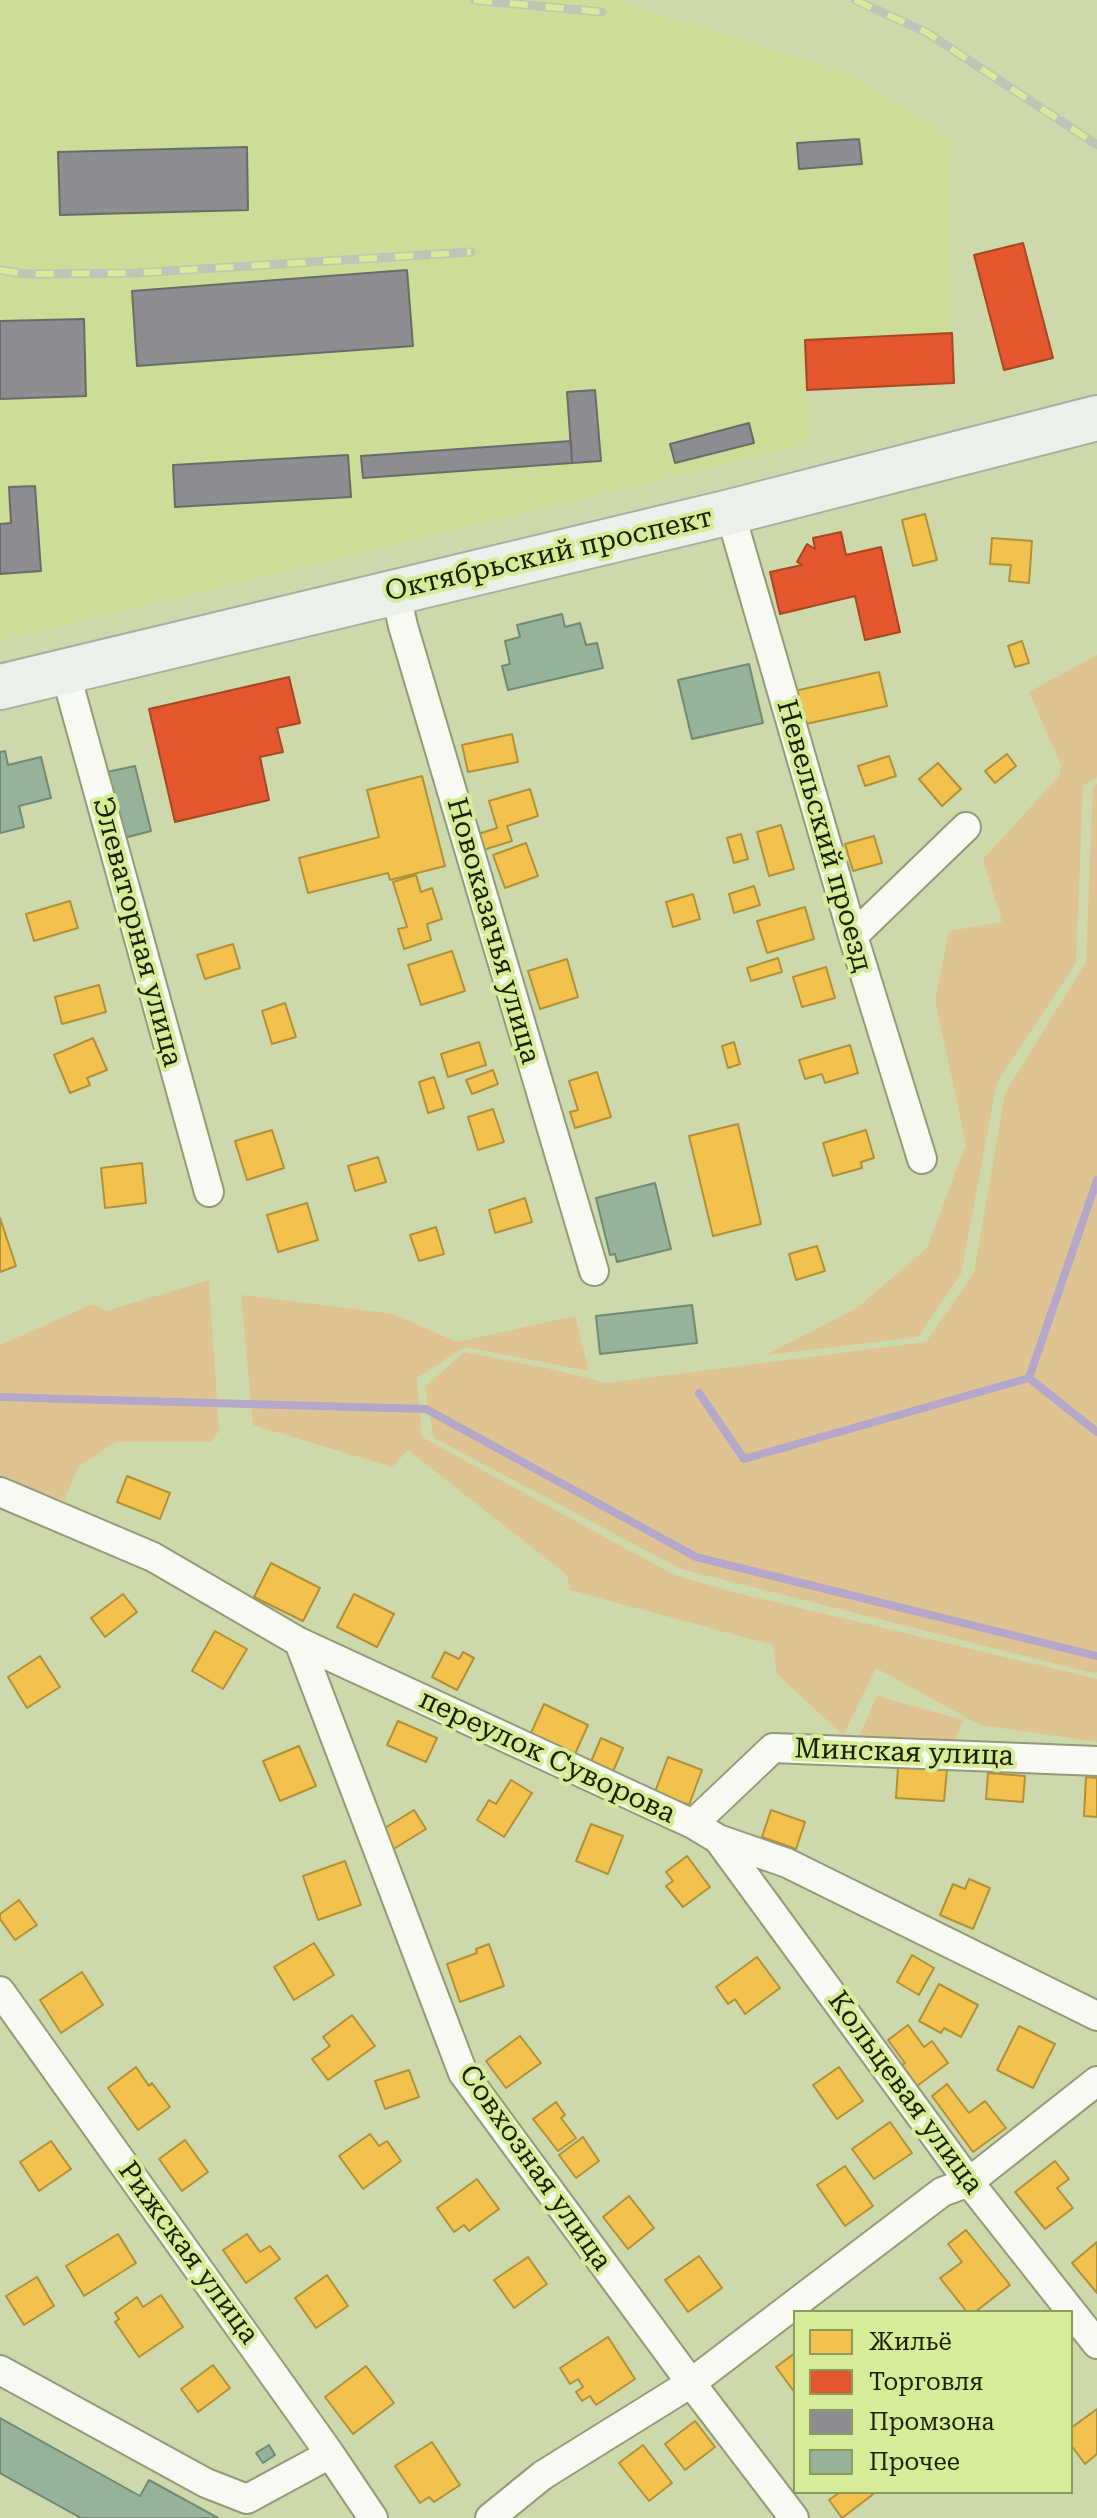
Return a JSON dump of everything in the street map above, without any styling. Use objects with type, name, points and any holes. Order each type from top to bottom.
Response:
[{"type":"main road","name":"Октябрьский проспект","points":[[0,687],[730,512],[1097,418]]},
{"type":"street","name":"Невельский проезд","points":[[730,512],[853,936],[922,1159]]},
{"type":"street","name":"Новоказачья улица","points":[[395,590],[403,626],[594,1271]]},
{"type":"street","name":"Элеваторная улица","points":[[65,671],[209,1192]]},
{"type":"street","points":[[853,936],[966,827]]},
{"type":"street","name":"переулок Суворова","points":[[0,1492],[153,1557],[299,1642],[693,1824],[718,1839],[787,1863],[1097,2016]]},
{"type":"street","name":"Совхозная улица","points":[[299,1642],[463,2073],[794,2518]]},
{"type":"street","name":"Минская улица","points":[[693,1824],[773,1748],[1097,1761]]},
{"type":"street","name":"Кольцевая улица","points":[[718,1839],[969,2182],[1070,2310]]},
{"type":"street","name":"Рижская улица","points":[[0,1991],[373,2518]]},
{"type":"street","points":[[490,2518],[543,2475],[691,2383],[942,2192],[969,2182],[1097,2081]]},
{"type":"street","name":"Кольцевая улица","points":[[1073,2314],[1097,2344]]},
{"type":"street","points":[[0,2370],[206,2483],[247,2499],[330,2454]]},
{"type":"shaded area","points":[[0,0],[621,0],[653,13],[846,72],[951,137],[949,220],[952,333],[805,340],[810,443],[0,641]]},
{"type":"shaded area","points":[[1097,655],[1097,778],[1083,785],[1076,963],[997,1082],[961,1274],[918,1337],[766,1355],[857,1308],[927,1248],[966,1144],[935,1000],[949,931],[1002,922],[983,859],[1059,776],[1061,765],[1029,692]]},
{"type":"shaded area","points":[[1097,784],[1097,1672],[681,1569],[434,1438],[425,1387],[464,1352],[607,1383],[926,1342],[974,1273],[1005,1093],[1086,962],[1093,786]]},
{"type":"shaded area","points":[[209,1280],[219,1431],[210,1442],[116,1442],[79,1466],[64,1501],[0,1476],[0,1345],[93,1304],[106,1311]]},
{"type":"shaded area","points":[[241,1295],[393,1314],[457,1342],[575,1316],[589,1371],[464,1347],[417,1378],[422,1437],[674,1575],[737,1593],[1097,1679],[1097,1742],[980,1725],[876,1668],[843,1735],[777,1674],[773,1645],[570,1590],[567,1575],[408,1450],[392,1467],[253,1425]]},
{"type":"shaded area","points":[[877,1696],[963,1720],[953,1747],[857,1741]]},
{"type":"building: Жильё","points":[[925,514],[937,560],[913,566],[902,520]]},
{"type":"building: Жильё","points":[[992,538],[1032,541],[1029,583],[1009,581],[1011,565],[990,564]]},
{"type":"building: Жильё","points":[[1022,641],[1029,663],[1015,667],[1008,646]]},
{"type":"building: Жильё","points":[[879,672],[887,706],[797,726],[790,692]]},
{"type":"building: Жильё","points":[[512,734],[518,762],[468,772],[462,745]]},
{"type":"building: Жильё","points":[[1007,754],[1016,766],[995,783],[985,771]]},
{"type":"building: Жильё","points":[[889,756],[896,776],[865,786],[858,766]]},
{"type":"building: Жильё","points":[[938,763],[961,789],[942,806],[919,779]]},
{"type":"building: Жильё","points":[[422,776],[445,866],[390,880],[388,873],[308,893],[299,858],[379,837],[367,790]]},
{"type":"building: Жильё","points":[[530,789],[538,816],[507,826],[512,841],[483,850],[478,834],[497,828],[489,801]]},
{"type":"building: Жильё","points":[[781,825],[794,869],[769,876],[757,832]]},
{"type":"building: Жильё","points":[[741,834],[748,859],[734,863],[727,838]]},
{"type":"building: Жильё","points":[[874,836],[882,863],[853,871],[845,844]]},
{"type":"building: Жильё","points":[[526,843],[538,876],[505,888],[493,855]]},
{"type":"building: Жильё","points":[[416,875],[421,892],[432,888],[442,919],[427,924],[431,940],[404,949],[398,929],[407,927],[393,882]]},
{"type":"building: Жильё","points":[[754,886],[760,905],[734,913],[729,894]]},
{"type":"building: Жильё","points":[[693,894],[700,919],[673,927],[666,902]]},
{"type":"building: Жильё","points":[[70,901],[78,928],[34,941],[26,914]]},
{"type":"building: Жильё","points":[[805,907],[814,939],[767,953],[757,921]]},
{"type":"building: Жильё","points":[[233,944],[240,968],[205,979],[197,955]]},
{"type":"building: Жильё","points":[[452,951],[465,991],[421,1005],[408,965]]},
{"type":"building: Жильё","points":[[778,958],[782,972],[751,981],[747,968]]},
{"type":"building: Жильё","points":[[567,959],[578,997],[540,1009],[528,971]]},
{"type":"building: Жильё","points":[[826,967],[835,998],[802,1007],[793,977]]},
{"type":"building: Жильё","points":[[99,985],[106,1012],[62,1024],[55,997]]},
{"type":"building: Жильё","points":[[285,1003],[296,1037],[272,1044],[262,1011]]},
{"type":"building: Жильё","points":[[93,1038],[107,1070],[87,1078],[90,1085],[70,1093],[54,1055]]},
{"type":"building: Жильё","points":[[479,1042],[486,1065],[448,1077],[441,1054]]},
{"type":"building: Жильё","points":[[734,1042],[740,1064],[728,1068],[722,1046]]},
{"type":"building: Жильё","points":[[850,1045],[858,1073],[825,1083],[822,1074],[805,1079],[799,1060]]},
{"type":"building: Жильё","points":[[493,1070],[498,1084],[472,1094],[466,1080]]},
{"type":"building: Жильё","points":[[597,1072],[611,1117],[575,1128],[570,1112],[578,1110],[569,1081]]},
{"type":"building: Жильё","points":[[434,1077],[444,1108],[428,1113],[419,1082]]},
{"type":"building: Жильё","points":[[493,1109],[504,1142],[478,1150],[468,1117]]},
{"type":"building: Жильё","points":[[738,1124],[761,1224],[713,1236],[689,1136]]},
{"type":"building: Жильё","points":[[272,1130],[284,1168],[247,1180],[235,1141]]},
{"type":"building: Жильё","points":[[866,1130],[874,1158],[861,1162],[862,1168],[833,1176],[823,1143]]},
{"type":"building: Жильё","points":[[378,1157],[386,1182],[355,1191],[348,1166]]},
{"type":"building: Жильё","points":[[142,1163],[146,1203],[105,1208],[101,1168]]},
{"type":"building: Жильё","points":[[525,1198],[532,1222],[495,1233],[489,1210]]},
{"type":"building: Жильё","points":[[307,1203],[318,1240],[278,1252],[267,1215]]},
{"type":"building: Жильё","points":[[0,1218],[16,1266],[0,1272]]},
{"type":"building: Жильё","points":[[436,1227],[444,1254],[419,1261],[410,1235]]},
{"type":"building: Жильё","points":[[817,1246],[825,1271],[796,1280],[789,1254]]},
{"type":"building: Жильё","points":[[127,1476],[170,1493],[160,1519],[117,1502]]},
{"type":"building: Жильё","points":[[271,1563],[320,1588],[303,1621],[254,1597]]},
{"type":"building: Жильё","points":[[123,1594],[137,1612],[105,1637],[91,1618]]},
{"type":"building: Жильё","points":[[354,1594],[394,1614],[377,1647],[337,1627]]},
{"type":"building: Жильё","points":[[215,1631],[247,1649],[223,1689],[192,1671]]},
{"type":"building: Жильё","points":[[445,1652],[459,1659],[463,1652],[474,1658],[457,1690],[432,1677]]},
{"type":"building: Жильё","points":[[40,1656],[60,1687],[27,1708],[8,1677]]},
{"type":"building: Жильё","points":[[544,1704],[588,1725],[575,1754],[531,1733]]},
{"type":"building: Жильё","points":[[398,1721],[437,1738],[426,1762],[387,1745]]},
{"type":"building: Жильё","points":[[601,1738],[623,1748],[612,1774],[590,1764]]},
{"type":"building: Жильё","points":[[299,1746],[316,1786],[280,1801],[263,1761]]},
{"type":"building: Жильё","points":[[668,1757],[702,1770],[689,1805],[655,1792]]},
{"type":"building: Жильё","points":[[898,1767],[947,1770],[944,1801],[896,1798]]},
{"type":"building: Жильё","points":[[988,1773],[1025,1776],[1023,1802],[986,1799]]},
{"type":"building: Жильё","points":[[1086,1777],[1097,1778],[1097,1817],[1084,1816]]},
{"type":"building: Жильё","points":[[511,1780],[532,1793],[504,1837],[477,1820],[489,1800],[496,1804]]},
{"type":"building: Жильё","points":[[414,1810],[426,1829],[392,1850],[380,1831]]},
{"type":"building: Жильё","points":[[771,1810],[805,1822],[796,1849],[762,1837]]},
{"type":"building: Жильё","points":[[591,1824],[623,1836],[608,1874],[576,1861]]},
{"type":"building: Жильё","points":[[687,1856],[710,1887],[683,1907],[666,1886],[673,1881],[666,1872]]},
{"type":"building: Жильё","points":[[345,1861],[361,1905],[318,1920],[303,1876]]},
{"type":"building: Жильё","points":[[969,1879],[990,1888],[973,1929],[940,1915],[953,1884],[965,1889]]},
{"type":"building: Жильё","points":[[19,1900],[37,1925],[15,1940],[0,1919],[0,1914]]},
{"type":"building: Жильё","points":[[314,1943],[334,1975],[294,2000],[274,1967]]},
{"type":"building: Жильё","points":[[489,1944],[504,1986],[460,2002],[447,1964],[477,1953],[476,1949]]},
{"type":"building: Жильё","points":[[912,1955],[934,1968],[919,1995],[897,1982]]},
{"type":"building: Жильё","points":[[757,1957],[780,1988],[745,2014],[735,1999],[728,2004],[716,1987]]},
{"type":"building: Жильё","points":[[82,1972],[103,2005],[61,2033],[40,2000]]},
{"type":"building: Жильё","points":[[939,1984],[978,2005],[961,2037],[944,2028],[941,2033],[919,2021]]},
{"type":"building: Жильё","points":[[352,2015],[375,2046],[328,2080],[312,2059],[330,2046],[323,2037]]},
{"type":"building: Жильё","points":[[908,2025],[924,2047],[932,2041],[948,2063],[917,2086],[888,2040]]},
{"type":"building: Жильё","points":[[1019,2026],[1055,2044],[1033,2088],[997,2070]]},
{"type":"building: Жильё","points":[[520,2036],[541,2063],[506,2088],[486,2061]]},
{"type":"building: Жильё","points":[[136,2067],[149,2086],[152,2083],[170,2107],[138,2130],[108,2088]]},
{"type":"building: Жильё","points":[[839,2067],[863,2101],[837,2119],[813,2085]]},
{"type":"building: Жильё","points":[[409,2070],[419,2097],[385,2109],[375,2081]]},
{"type":"building: Жильё","points":[[947,2084],[969,2113],[985,2101],[1006,2128],[973,2152],[932,2096]]},
{"type":"building: Жильё","points":[[556,2102],[565,2115],[561,2118],[576,2138],[558,2151],[533,2119]]},
{"type":"building: Жильё","points":[[890,2122],[912,2153],[874,2179],[852,2149]]},
{"type":"building: Жильё","points":[[370,2134],[379,2146],[387,2141],[401,2161],[363,2189],[339,2156]]},
{"type":"building: Жильё","points":[[583,2137],[599,2161],[576,2178],[559,2155]]},
{"type":"building: Жильё","points":[[185,2140],[208,2172],[182,2191],[159,2159]]},
{"type":"building: Жильё","points":[[51,2141],[71,2169],[39,2191],[20,2162]]},
{"type":"building: Жильё","points":[[1055,2161],[1069,2179],[1057,2188],[1073,2208],[1045,2229],[1015,2192]]},
{"type":"building: Жильё","points":[[845,2166],[873,2206],[845,2226],[817,2185]]},
{"type":"building: Жильё","points":[[477,2179],[499,2209],[469,2231],[464,2225],[454,2232],[437,2208]]},
{"type":"building: Жильё","points":[[629,2196],[654,2228],[628,2249],[603,2217]]},
{"type":"building: Жильё","points":[[966,2230],[1010,2285],[978,2310],[965,2310],[940,2278],[962,2262],[948,2244]]},
{"type":"building: Жильё","points":[[118,2234],[136,2263],[84,2296],[66,2266]]},
{"type":"building: Жильё","points":[[247,2234],[260,2252],[270,2246],[280,2259],[246,2283],[223,2250]]},
{"type":"building: Жильё","points":[[1097,2242],[1097,2293],[1072,2263]]},
{"type":"building: Жильё","points":[[699,2256],[722,2288],[688,2312],[665,2280]]},
{"type":"building: Жильё","points":[[528,2257],[547,2284],[514,2308],[494,2280]]},
{"type":"building: Жильё","points":[[327,2275],[348,2306],[316,2328],[295,2298]]},
{"type":"building: Жильё","points":[[37,2277],[54,2306],[24,2325],[6,2296]]},
{"type":"building: Жильё","points":[[161,2295],[183,2327],[139,2357],[115,2322],[119,2319],[115,2313],[137,2297],[143,2307]]},
{"type":"building: Жильё","points":[[608,2337],[635,2379],[596,2405],[590,2396],[582,2401],[576,2392],[583,2387],[578,2379],[570,2384],[560,2368]]},
{"type":"building: Жильё","points":[[793,2354],[793,2390],[776,2367]]},
{"type":"building: Жильё","points":[[213,2365],[230,2388],[198,2412],[181,2389]]},
{"type":"building: Жильё","points":[[366,2366],[394,2403],[353,2434],[325,2397]]},
{"type":"building: Жильё","points":[[1097,2409],[1097,2454],[1085,2464],[1073,2448],[1073,2427]]},
{"type":"building: Жильё","points":[[695,2421],[715,2447],[685,2470],[665,2444]]},
{"type":"building: Жильё","points":[[432,2442],[460,2485],[434,2502],[429,2497],[420,2503],[395,2466]]},
{"type":"building: Жильё","points":[[643,2445],[672,2483],[649,2501],[619,2463]]},
{"type":"building: Жильё","points":[[837,2494],[873,2494],[842,2518],[829,2500]]},
{"type":"building: Торговля","points":[[1023,243],[1053,358],[1004,370],[974,255]]},
{"type":"building: Торговля","points":[[952,333],[954,383],[807,390],[805,340]]},
{"type":"building: Торговля","points":[[841,532],[846,555],[881,547],[900,632],[865,640],[855,596],[780,614],[770,572],[802,565],[797,562],[807,544],[815,549],[813,538]]},
{"type":"building: Торговля","points":[[289,677],[300,723],[277,728],[283,752],[260,757],[269,800],[175,822],[149,709]]},
{"type":"building: Промзона","points":[[859,139],[862,164],[799,169],[797,143]]},
{"type":"building: Промзона","points":[[247,147],[248,210],[60,215],[58,152]]},
{"type":"building: Промзона","points":[[407,270],[413,346],[137,366],[132,291]]},
{"type":"building: Промзона","points":[[84,319],[86,396],[0,399],[0,321]]},
{"type":"building: Промзона","points":[[595,390],[601,461],[572,463],[567,392]]},
{"type":"building: Промзона","points":[[749,423],[754,443],[675,463],[670,444]]},
{"type":"building: Промзона","points":[[571,441],[572,463],[363,478],[361,456]]},
{"type":"building: Промзона","points":[[348,455],[351,497],[175,507],[173,465]]},
{"type":"building: Промзона","points":[[35,486],[41,571],[0,574],[0,524],[11,523],[9,487]]},
{"type":"building: Прочее","points":[[562,614],[565,627],[580,623],[586,645],[597,643],[603,668],[508,690],[502,666],[510,664],[505,641],[520,637],[517,625]]},
{"type":"building: Прочее","points":[[749,664],[763,723],[692,739],[678,680]]},
{"type":"building: Прочее","points":[[5,751],[8,765],[41,757],[51,798],[19,806],[24,827],[0,833],[0,752]]},
{"type":"building: Прочее","points":[[135,766],[151,831],[124,838],[107,772]]},
{"type":"building: Прочее","points":[[655,1183],[671,1249],[617,1262],[615,1254],[610,1255],[596,1198]]},
{"type":"building: Прочее","points":[[692,1305],[697,1343],[600,1354],[596,1316]]},
{"type":"building: Прочее","points":[[0,2418],[140,2496],[149,2480],[218,2518],[81,2518],[0,2473]]},
{"type":"building: Прочее","points":[[269,2445],[275,2455],[263,2463],[256,2453]]},
{"type":"waterway","points":[[699,1393],[744,1459],[1029,1378],[1097,1180]]},
{"type":"waterway","points":[[1029,1378],[1097,1432]]},
{"type":"waterway","points":[[0,1397],[426,1409],[696,1557],[1097,1656]]},
{"type":"railway","points":[[474,0],[602,12]]},
{"type":"railway","points":[[855,0],[926,32],[1097,145]]},
{"type":"railway","points":[[0,270],[26,274],[137,273],[471,252]]}]
